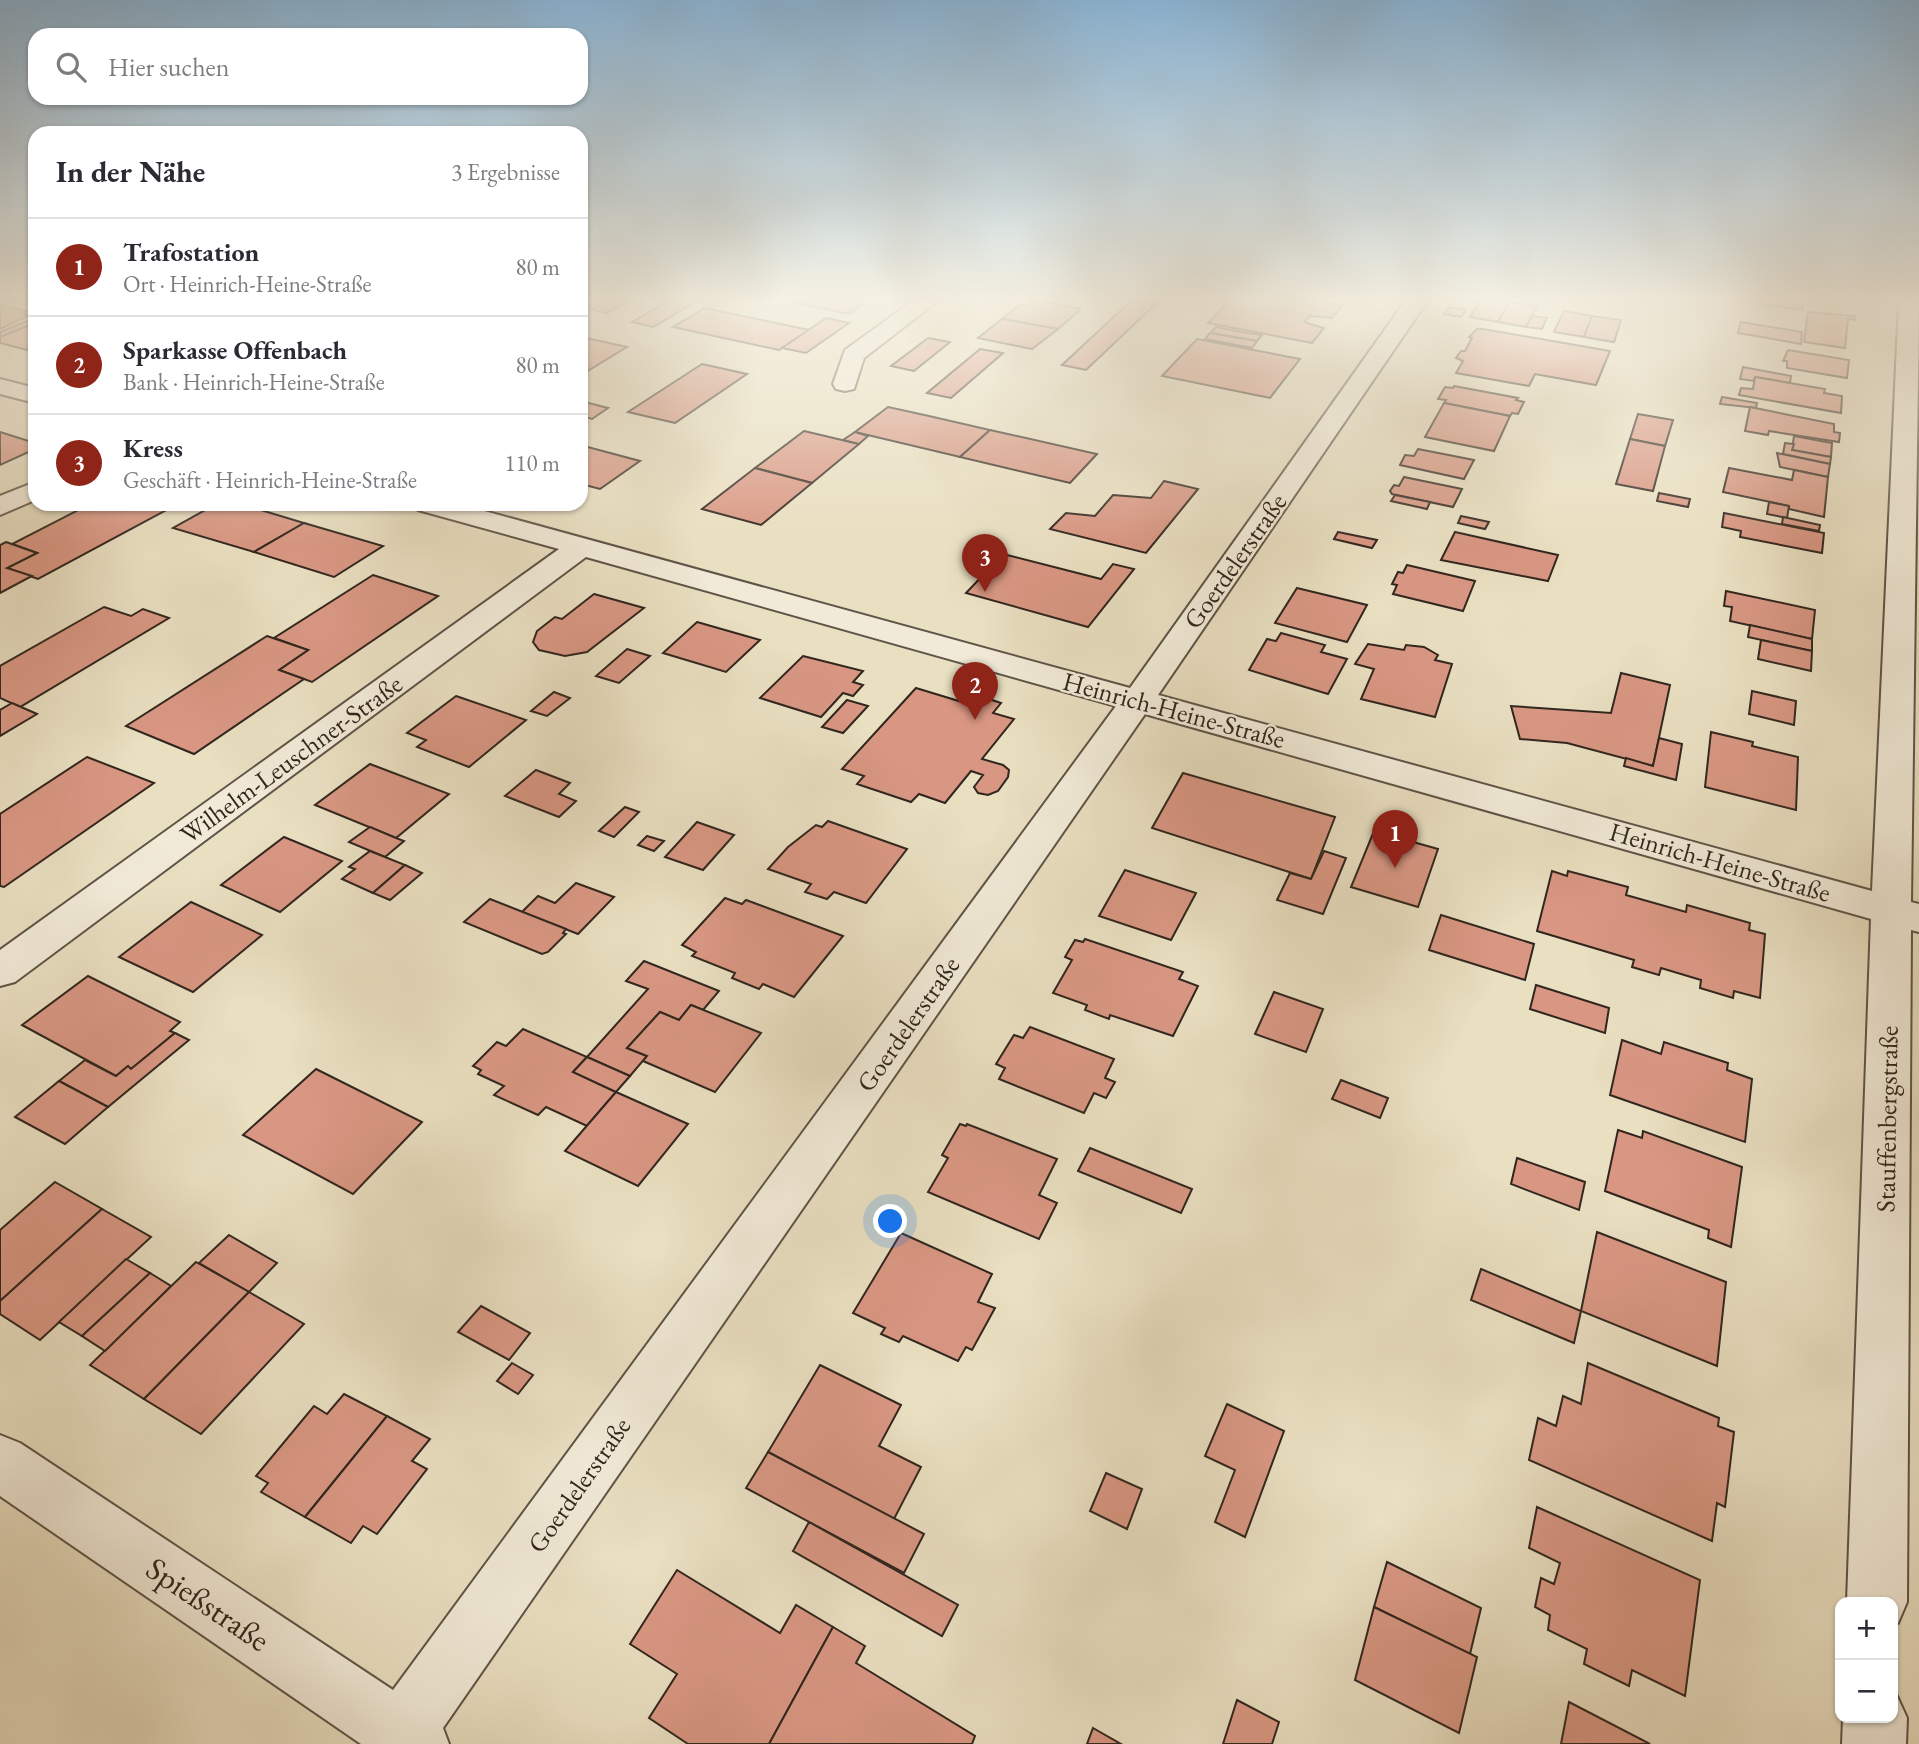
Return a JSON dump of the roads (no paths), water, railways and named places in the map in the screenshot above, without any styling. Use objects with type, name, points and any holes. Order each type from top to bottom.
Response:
[{"type":"street","name":"Goerdelerstraße","points":[[404,1740],[1138,701],[1360,381]]},
{"type":"street","name":"Stauffenbergstraße","points":[[1877,1597],[1905,914],[1909,381]]},
{"type":"street","points":[[0,386],[28,394]]},
{"type":"street","points":[[0,507],[28,493]]},
{"type":"street","name":"Heinrich-Heine-Straße","points":[[453,511],[1905,914]]},
{"type":"street","name":"Wilhelm-Leuschner-Straße","points":[[0,971],[582,547]]},
{"type":"street","name":"Spießstraße","points":[[0,1463],[404,1740]]},
{"type":"street","points":[[1874,1744],[1875,1723]]},
{"type":"place","name":"Kress","points":[[985,592]]},
{"type":"place","name":"Sparkasse Offenbach","points":[[975,720]]},
{"type":"place","name":"Trafostation","points":[[1395,868]]}]
